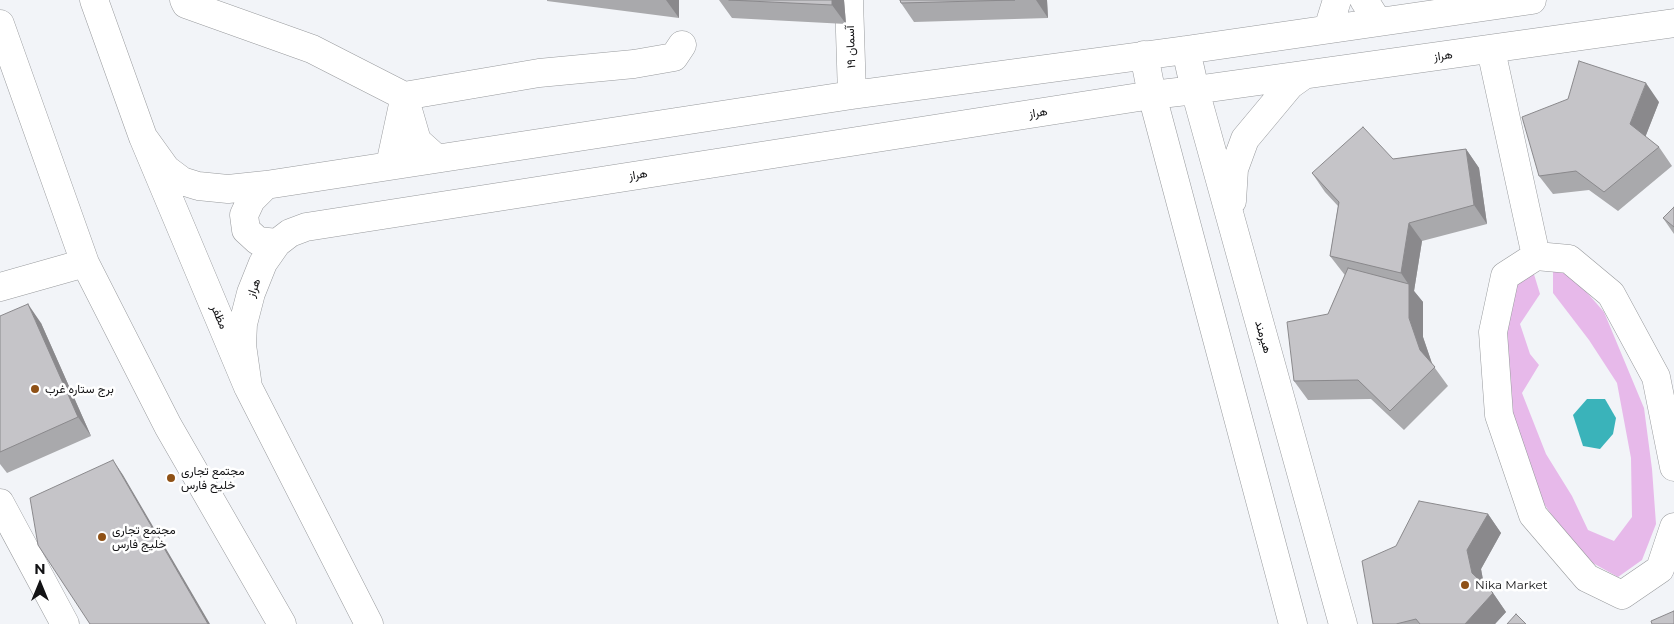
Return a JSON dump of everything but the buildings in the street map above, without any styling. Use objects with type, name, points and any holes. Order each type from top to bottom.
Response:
[{"type":"street","name":"مظفر","points":[[94,0],[143,137],[248,387],[369,624]]},
{"type":"street","points":[[184,0],[186,4],[312,49],[404,96],[539,73],[634,64],[664,59],[674,57],[682,45]]},
{"type":"street","name":"آسمان ۱۹","points":[[849,0],[852,94]]},
{"type":"street","points":[[1328,29],[1337,0]]},
{"type":"street","points":[[143,137],[166,169],[182,181],[198,186],[228,188],[266,185],[852,94],[1186,50],[1328,29],[1371,11],[1532,0]]},
{"type":"street","name":"هراز","points":[[248,387],[242,345],[243,324],[254,285],[263,263],[277,243],[290,233],[306,228],[1152,94],[1195,90],[1491,50],[1674,23]]},
{"type":"street","points":[[0,24],[84,263],[168,426],[282,624]]},
{"type":"street","name":"هیرمند","points":[[1186,50],[1195,90],[1343,624]]},
{"type":"street","points":[[1491,50],[1536,256]]},
{"type":"street","points":[[1144,55],[1152,94],[1292,624]]},
{"type":"street","points":[[1231,220],[1234,169],[1245,139],[1290,85],[1304,75]]},
{"type":"street","points":[[404,96],[417,141],[436,158]]},
{"type":"street","points":[[390,165],[404,96]]},
{"type":"street","points":[[266,185],[251,200],[244,215],[246,230],[258,242],[277,243]]},
{"type":"street","points":[[1674,467],[1656,377],[1611,294],[1569,259],[1536,256],[1505,276],[1493,332],[1499,416],[1533,515],[1587,578],[1622,595],[1660,569],[1674,527]]},
{"type":"street","points":[[0,287],[84,263]]},
{"type":"street","points":[[0,503],[65,624]]},
{"type":"shaded area","points":[[1562,264],[1604,312],[1644,408],[1652,469],[1656,524],[1642,560],[1618,577],[1582,557],[1531,486],[1510,416],[1503,346],[1506,289],[1533,271],[1540,294],[1520,324],[1530,354],[1539,365],[1522,393],[1546,454],[1572,496],[1588,530],[1614,541],[1632,517],[1631,458],[1617,383],[1589,340],[1553,293],[1553,266]]},
{"type":"water","points":[[1587,399],[1605,399],[1616,418],[1613,434],[1600,449],[1583,446],[1573,415]]},
{"type":"place","name":"برج ستاره غرب","points":[[35,389]]},
{"type":"place","name":"مجتمع تجاری خلیح فارس","points":[[171,478]]},
{"type":"place","name":"مجتمع تجاری خلیج فارس","points":[[102,537]]},
{"type":"place","name":"Nika Market","points":[[1465,585]]}]
